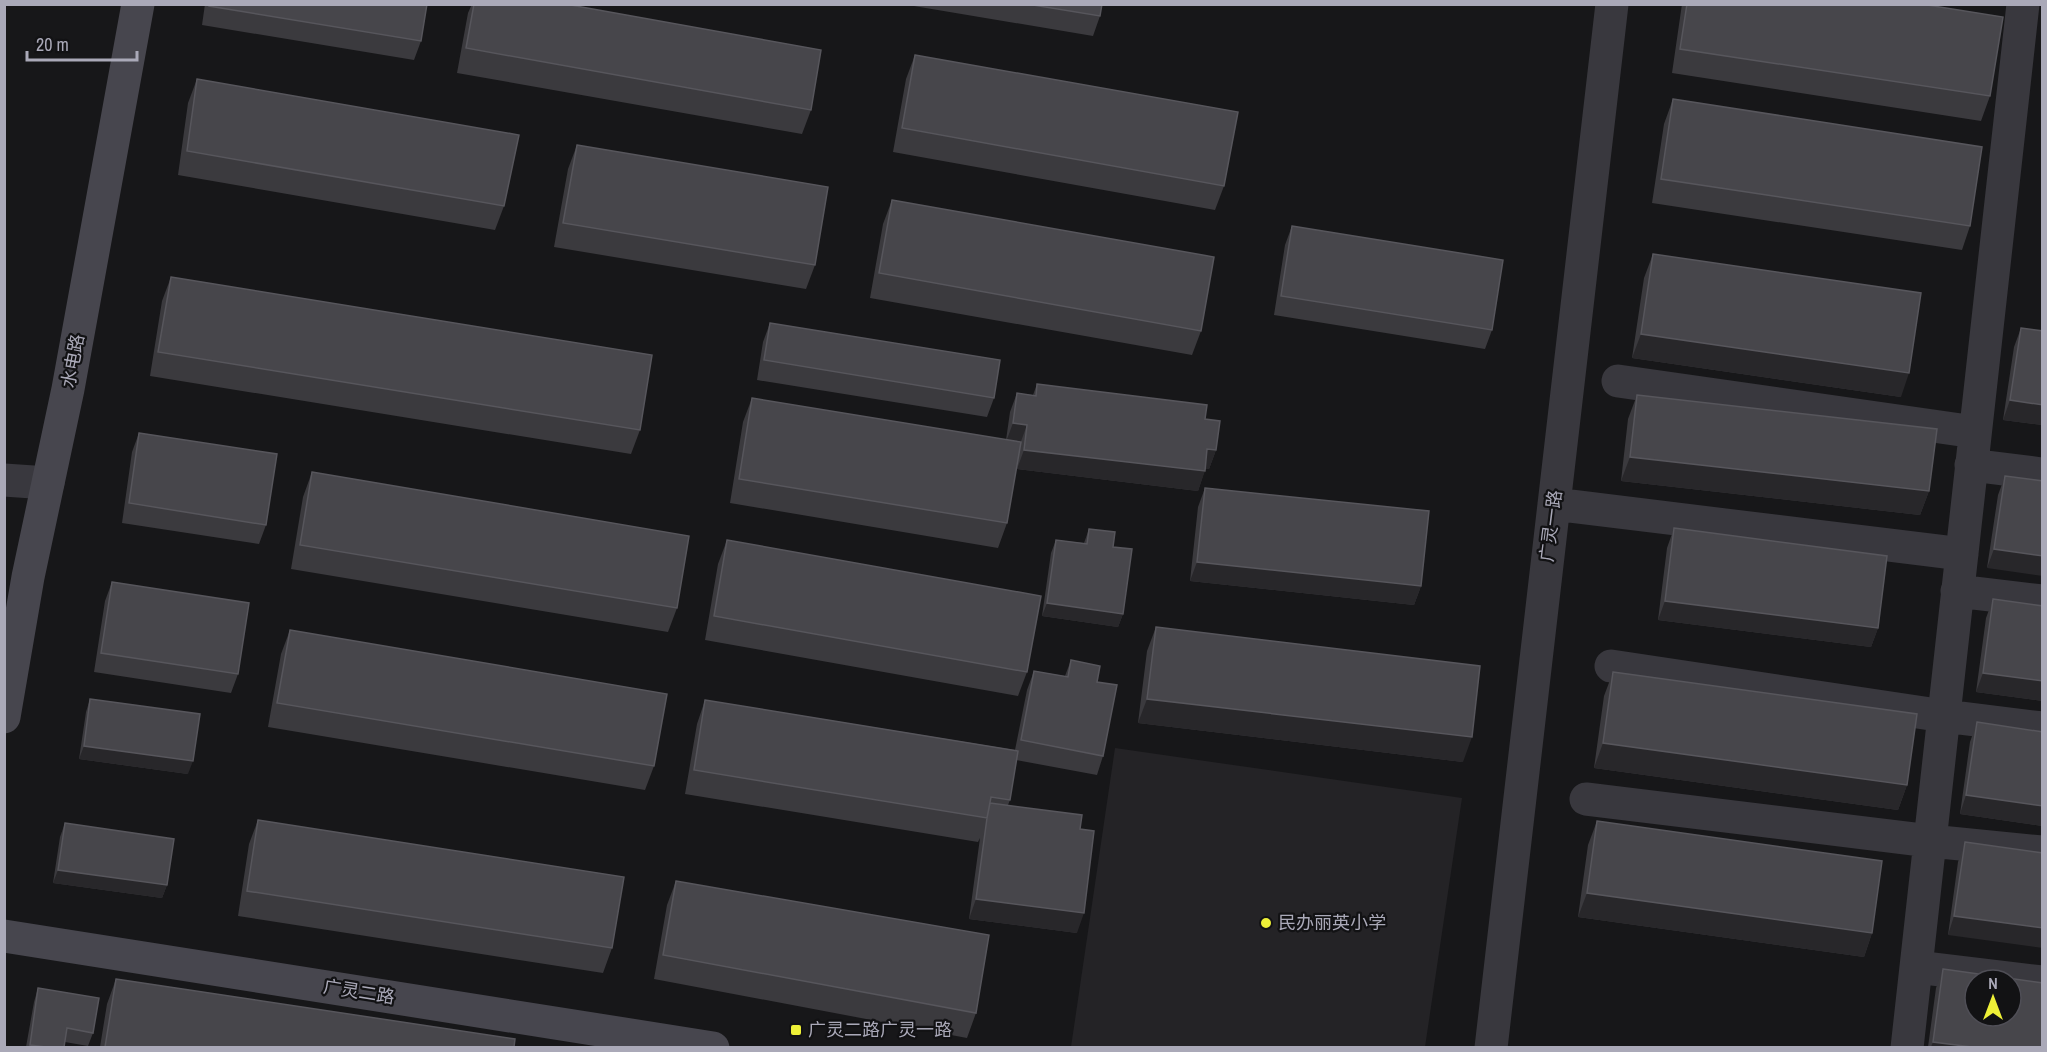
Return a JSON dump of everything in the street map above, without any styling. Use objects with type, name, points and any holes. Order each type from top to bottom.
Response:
[{"type":"main road","name":"水电路","points":[[4,717],[28,577],[68,389],[138,4]]},
{"type":"main road","name":"广灵二路","points":[[4,936],[713,1047]]},
{"type":"street","name":"广灵一路","points":[[1491,1047],[1612,4]]},
{"type":"street","points":[[1907,1047],[2023,4]]},
{"type":"street","points":[[1618,381],[1975,432]]},
{"type":"street","points":[[1971,465],[2043,474]]},
{"type":"street","points":[[4,480],[48,483]]},
{"type":"street","points":[[1554,504],[1962,554]]},
{"type":"street","points":[[1958,591],[2043,601]]},
{"type":"street","points":[[1611,666],[1944,716],[2043,728]]},
{"type":"street","points":[[1586,799],[1930,841],[2043,852]]},
{"type":"street","points":[[1916,967],[2043,982]]},
{"type":"shaded area","name":"民办丽英小学","points":[[1115,748],[1462,798],[1425,1047],[1071,1047]]},
{"type":"building","points":[[209,4],[427,4],[421,41],[209,6]]},
{"type":"building","points":[[474,4],[565,4],[821,50],[811,110],[466,48]]},
{"type":"building","points":[[1027,4],[1102,4],[1100,16]]},
{"type":"building","points":[[1687,4],[1921,4],[2003,17],[1990,96],[1680,49]]},
{"type":"building","points":[[915,55],[1238,112],[1224,186],[902,128]]},
{"type":"building","points":[[197,79],[519,135],[504,206],[187,151]]},
{"type":"building","points":[[1673,99],[1982,147],[1970,226],[1661,179]]},
{"type":"building","points":[[577,145],[828,187],[815,265],[563,223]]},
{"type":"building","points":[[892,200],[1214,257],[1201,331],[879,273]]},
{"type":"building","points":[[1292,226],[1503,260],[1492,330],[1281,296]]},
{"type":"building","points":[[1653,254],[1921,293],[1909,373],[1641,334]]},
{"type":"building","points":[[171,277],[652,355],[640,430],[158,352]]},
{"type":"building","points":[[770,323],[1000,360],[994,398],[764,360]]},
{"type":"building","points":[[2021,328],[2043,331],[2043,405],[2010,400]]},
{"type":"building","points":[[1037,384],[1207,405],[1205,419],[1220,421],[1216,450],[1207,449],[1205,471],[1024,450],[1027,425],[1013,423],[1017,393],[1036,396]]},
{"type":"building","points":[[1637,395],[1937,429],[1929,491],[1630,457]]},
{"type":"building","points":[[752,398],[1021,442],[1007,523],[739,479]]},
{"type":"building","points":[[139,433],[277,454],[266,525],[129,503]]},
{"type":"building","points":[[312,472],[689,536],[677,608],[300,545]]},
{"type":"building","points":[[2005,476],[2043,481],[2043,556],[1994,549]]},
{"type":"building","points":[[1205,488],[1429,511],[1421,586],[1197,562]]},
{"type":"building","points":[[1674,528],[1887,556],[1878,628],[1665,601]]},
{"type":"building","points":[[1089,529],[1115,532],[1113,547],[1132,549],[1123,614],[1047,603],[1056,540],[1087,544]]},
{"type":"building","points":[[727,540],[1041,596],[1027,672],[714,616]]},
{"type":"building","points":[[112,582],[249,603],[238,674],[101,653]]},
{"type":"building","points":[[1993,599],[2043,606],[2043,681],[1983,673]]},
{"type":"building","points":[[1156,627],[1480,666],[1472,737],[1147,699]]},
{"type":"building","points":[[290,630],[667,694],[654,766],[277,703]]},
{"type":"building","points":[[1071,660],[1100,666],[1097,682],[1117,685],[1103,756],[1021,740],[1034,671],[1068,677]]},
{"type":"building","points":[[1613,672],[1917,714],[1907,785],[1603,743]]},
{"type":"building","points":[[90,699],[200,714],[193,761],[84,746]]},
{"type":"building","points":[[705,700],[1018,751],[1010,800],[991,797],[987,818],[694,770]]},
{"type":"building","points":[[1977,722],[2043,732],[2043,806],[1966,795]]},
{"type":"building","points":[[990,803],[1082,815],[1080,829],[1094,831],[1084,913],[976,899]]},
{"type":"building","points":[[258,820],[624,877],[612,948],[247,891]]},
{"type":"building","points":[[1597,821],[1882,861],[1872,933],[1587,893]]},
{"type":"building","points":[[65,823],[174,839],[167,885],[58,870]]},
{"type":"building","points":[[1965,842],[2043,853],[2043,928],[1954,916]]},
{"type":"building","points":[[676,881],[989,935],[976,1013],[663,955]]},
{"type":"building","points":[[1943,969],[1963,972],[1963,1028],[2023,1028],[2023,980],[2043,983],[2043,1047],[1972,1047],[1933,1042]]},
{"type":"building","points":[[116,979],[515,1039],[514,1047],[105,1047]]},
{"type":"building","points":[[38,988],[99,998],[93,1033],[67,1028],[64,1047],[30,1045]]},
{"type":"place","name":"民办丽英小学","points":[[1266,923]]},
{"type":"place","name":"广灵二路广灵一路","points":[[796,1030]]}]
